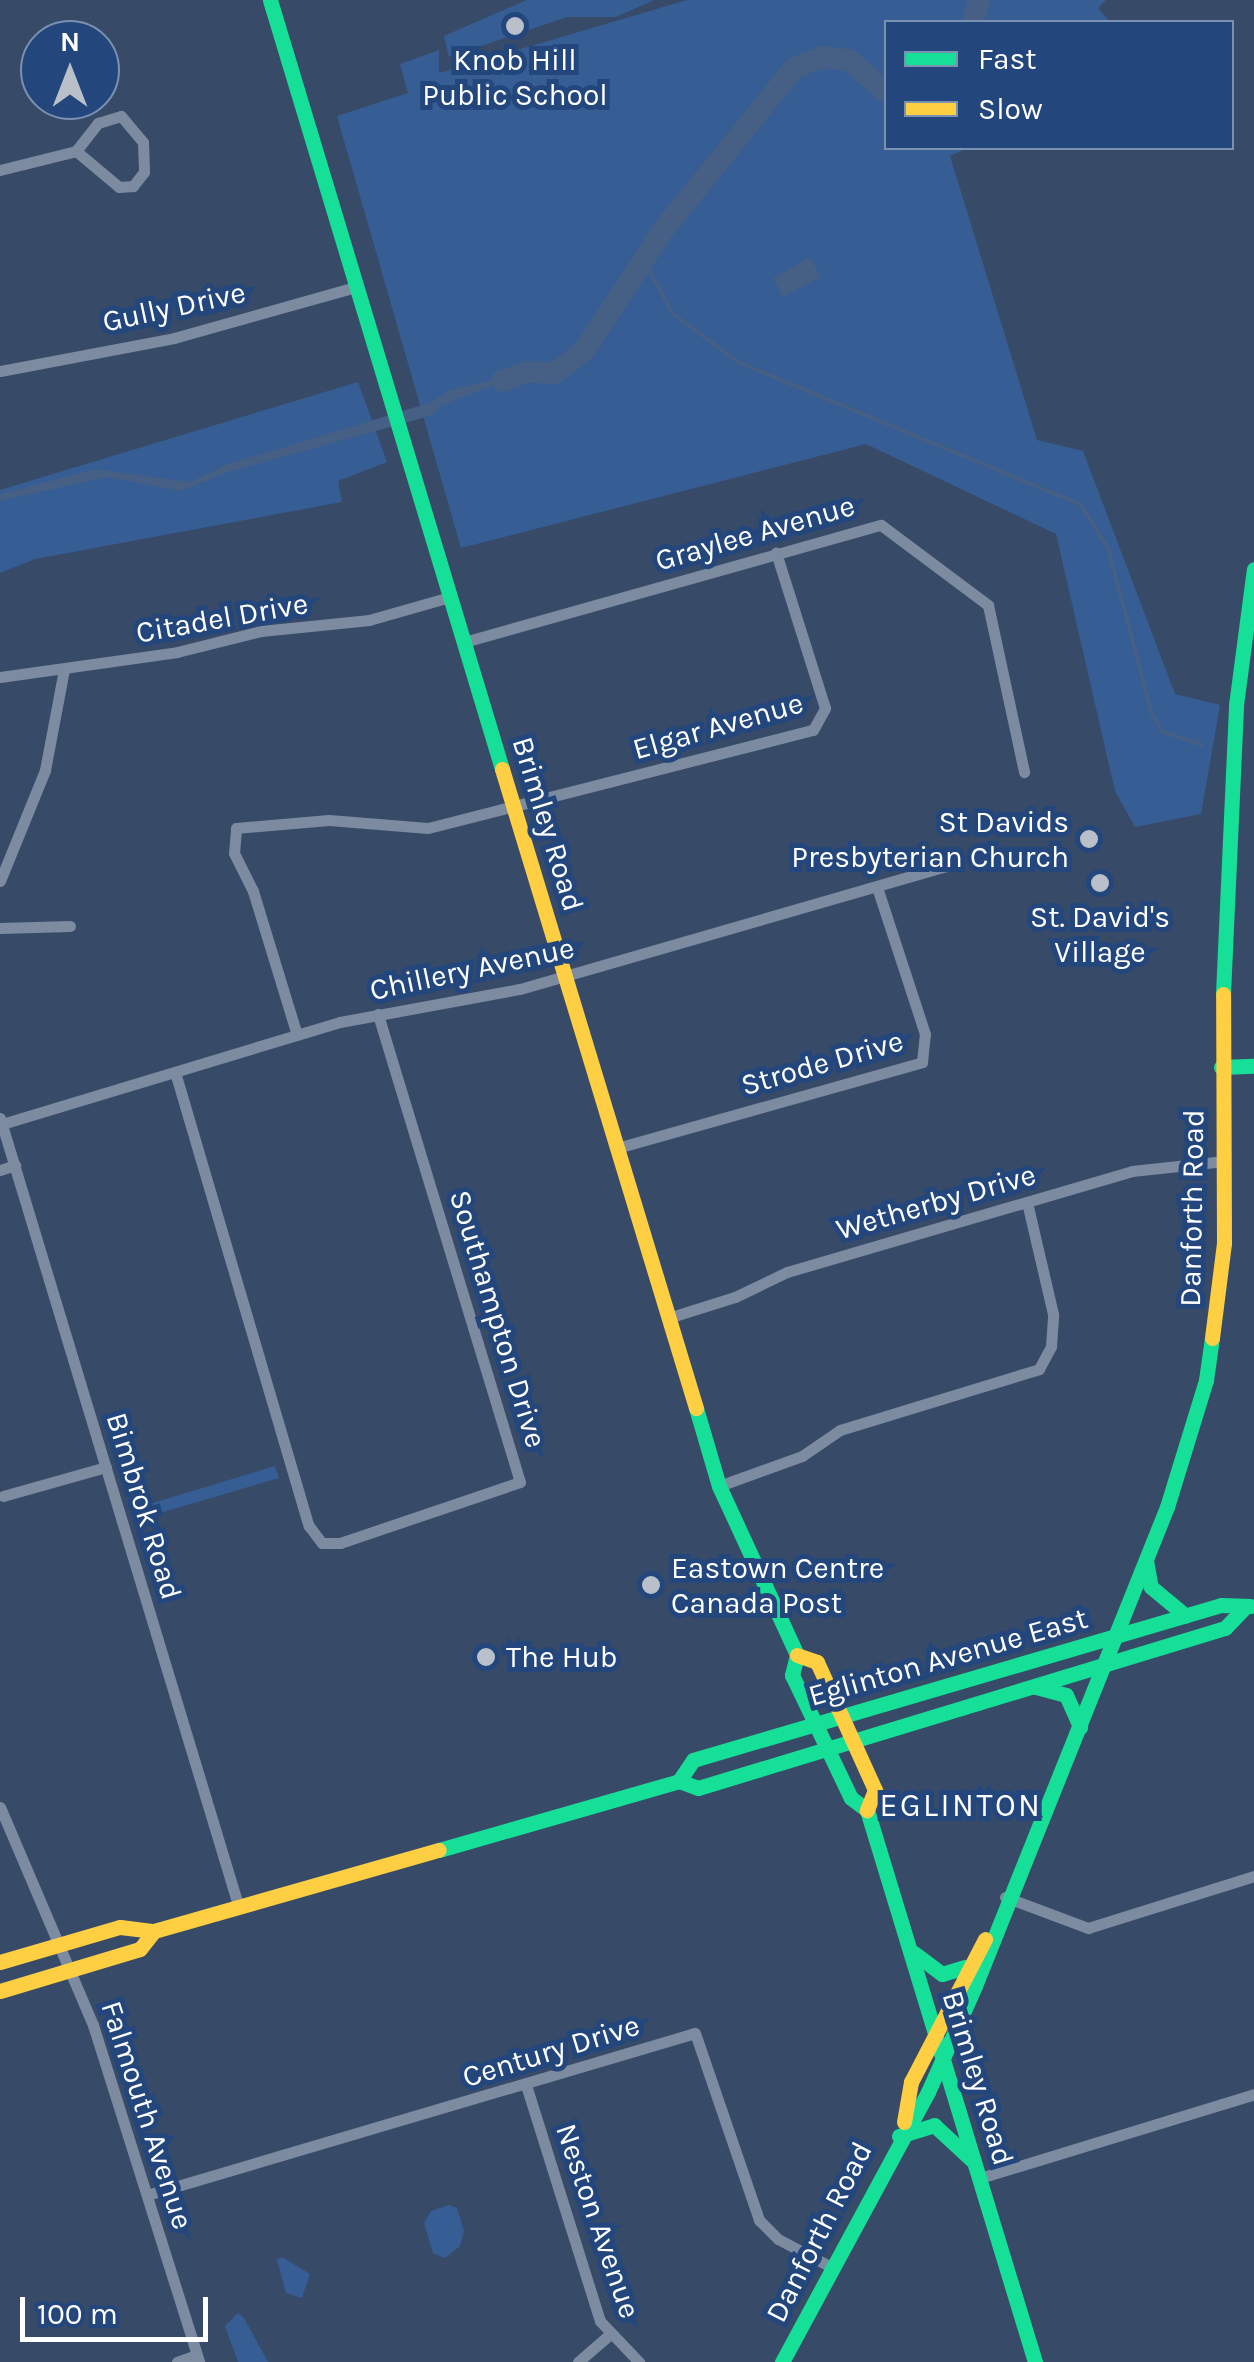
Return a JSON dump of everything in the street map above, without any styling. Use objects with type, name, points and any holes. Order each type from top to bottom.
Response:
[{"type":"main road","name":"Brimley Road","points":[[270,0],[719,1486],[798,1655],[792,1675],[852,1798],[867,1810],[1035,2362]]},
{"type":"main road","name":"Danforth Road","points":[[782,2362],[942,2059],[992,1928],[1106,1664],[1185,1456],[1216,1333],[1224,1161],[1221,1067],[1226,828],[1254,569]]},
{"type":"main road","points":[[1221,1067],[1254,1066]]},
{"type":"main road","points":[[1146,1560],[1151,1587],[1186,1616]]},
{"type":"main road","name":"Eglinton Avenue East","points":[[680,1781],[693,1760],[1221,1606],[1249,1606]]},
{"type":"main road","name":"Eglinton Avenue East","points":[[0,1962],[120,1927],[154,1931],[680,1781],[698,1788],[1226,1628],[1249,1606]]},
{"type":"main road","name":"Brimley Road","points":[[798,1655],[817,1662],[842,1717],[874,1790],[867,1810]]},
{"type":"main road","points":[[1031,1686],[1066,1695],[1080,1727]]},
{"type":"main road","name":"Danforth Road","points":[[901,2131],[911,2082],[966,1967],[992,1928]]},
{"type":"main road","name":"Eglinton Avenue East","points":[[0,1991],[140,1949],[154,1931]]},
{"type":"main road","points":[[912,1950],[926,1968],[942,1974],[966,1967]]},
{"type":"main road","points":[[901,2131],[934,2125],[978,2171]]},
{"type":"street","points":[[0,170],[76,151],[98,122],[121,116],[143,142],[144,172],[133,186],[120,187],[76,151]]},
{"type":"street","name":"Gully Drive","points":[[0,372],[174,338],[356,287]]},
{"type":"street","name":"Graylee Avenue","points":[[464,642],[881,526],[985,599],[1024,772]]},
{"type":"street","name":"Elgar Avenue","points":[[515,810],[782,734],[804,734],[823,723],[825,708],[776,553]]},
{"type":"street","name":"Citadel Drive","points":[[0,677],[176,652],[261,630],[370,620],[450,596]]},
{"type":"street","points":[[0,881],[45,770],[64,669]]},
{"type":"street","points":[[296,1034],[253,891],[234,853],[236,828],[329,820],[428,828],[515,810]]},
{"type":"street","name":"Chillery Avenue","points":[[1,1121],[296,1034],[378,1014],[472,1000],[565,976],[954,864]]},
{"type":"street","name":"Strode Drive","points":[[617,1148],[922,1062],[925,1034],[878,887]]},
{"type":"street","points":[[0,928],[70,926]]},
{"type":"street","name":"Southampton Drive","points":[[175,1072],[309,1526],[322,1542],[340,1543],[520,1482],[378,1014]]},
{"type":"street","name":"Bimbrok Road","points":[[1,1121],[239,1908]]},
{"type":"street","name":"Wetherby Drive","points":[[668,1318],[735,1297],[787,1272],[1161,1164],[1224,1161]]},
{"type":"street","points":[[0,1170],[15,1165]]},
{"type":"street","points":[[719,1486],[802,1456],[840,1430],[1039,1369],[1052,1346],[1053,1314],[1027,1202]]},
{"type":"street","points":[[2,1496],[106,1467]]},
{"type":"street","name":"Falmouth Avenue","points":[[0,1807],[69,1970],[148,2196],[197,2358]]},
{"type":"street","points":[[1005,1898],[1088,1928],[1254,1876]]},
{"type":"street","name":"Century Drive","points":[[148,2196],[695,2034],[760,2220],[778,2239],[831,2267]]},
{"type":"street","name":"Neston Avenue","points":[[526,2086],[608,2336],[639,2362]]},
{"type":"street","points":[[978,2171],[1254,2094]]},
{"type":"street","points":[[578,2362],[608,2336]]},
{"type":"street","points":[[177,2362],[197,2358]]},
{"type":"shaded area","points":[[527,0],[654,0],[616,17],[567,17],[449,57],[444,36]]},
{"type":"shaded area","points":[[687,0],[1106,0],[1098,8],[1108,20],[884,20],[884,150],[964,150],[950,156],[1037,440],[1083,451],[1175,694],[1220,705],[1201,814],[1135,827],[1115,791],[1056,534],[866,444],[461,548],[337,116],[408,93],[400,64],[439,50],[439,73]]},
{"type":"shaded area","points":[[810,257],[821,277],[783,297],[773,278]]},
{"type":"shaded area","points":[[527,372],[441,406],[433,415],[229,472],[181,491],[107,477],[0,501],[0,494],[96,469],[190,482],[225,465],[429,403],[452,389]]},
{"type":"shaded area","points":[[358,382],[387,462],[338,481],[342,502],[35,559],[0,573],[0,490]]},
{"type":"shaded area","points":[[275,1466],[279,1478],[136,1520],[133,1509]]},
{"type":"shaded area","points":[[449,2205],[457,2208],[464,2231],[460,2246],[445,2258],[433,2253],[424,2223],[431,2211]]},
{"type":"shaded area","points":[[282,2257],[310,2274],[302,2298],[286,2293],[277,2260]]},
{"type":"shaded area","points":[[238,2313],[268,2362],[238,2362],[225,2326]]},
{"type":"waterway","points":[[974,20],[979,0]]},
{"type":"waterway","points":[[502,381],[527,372],[555,373],[584,351],[663,230],[794,68],[822,57],[849,60],[884,90]]},
{"type":"waterway","points":[[645,263],[673,314],[738,362],[1081,505],[1108,548],[1152,714],[1163,732],[1202,745]]},
{"type":"traffic: fast","points":[[270,0],[502,769]]},
{"type":"traffic: fast","points":[[1223,994],[1236,705],[1254,569]]},
{"type":"traffic: fast","points":[[1221,1067],[1254,1066]]},
{"type":"traffic: fast","points":[[782,2362],[928,2092],[975,1986],[1167,1507],[1206,1380],[1212,1338]]},
{"type":"traffic: fast","points":[[696,1408],[719,1486],[797,1655],[792,1675],[851,1798],[867,1810],[1035,2362]]},
{"type":"traffic: fast","points":[[1146,1560],[1151,1587],[1186,1616]]},
{"type":"traffic: fast","points":[[679,1781],[693,1760],[1221,1605],[1250,1606]]},
{"type":"traffic: fast","points":[[439,1850],[679,1781],[698,1788],[1225,1628],[1244,1608]]},
{"type":"traffic: fast","points":[[1036,1687],[1066,1695],[1080,1727]]},
{"type":"traffic: fast","points":[[914,1953],[942,1974],[965,1967]]},
{"type":"traffic: fast","points":[[899,2136],[934,2125],[973,2161]]},
{"type":"traffic: slow","points":[[502,769],[696,1408]]},
{"type":"traffic: slow","points":[[1212,1338],[1224,1243],[1223,994]]},
{"type":"traffic: slow","points":[[797,1655],[817,1662],[875,1790],[867,1810]]},
{"type":"traffic: slow","points":[[0,1962],[120,1927],[154,1931],[439,1850]]},
{"type":"traffic: slow","points":[[0,1991],[140,1949],[154,1931]]},
{"type":"traffic: slow","points":[[904,2122],[911,2082],[985,1939]]},
{"type":"place","name":"Knob Hill Public School","points":[[515,26]]},
{"type":"place","name":"St Davids Presbyterian Church","points":[[1089,839]]},
{"type":"place","name":"St. David's Village","points":[[1100,883]]},
{"type":"place","name":"Eastown Centre Canada Post","points":[[651,1585]]},
{"type":"place","name":"The Hub","points":[[486,1657]]},
{"type":"district","name":"EGLINTON","points":[[961,1806]]}]
